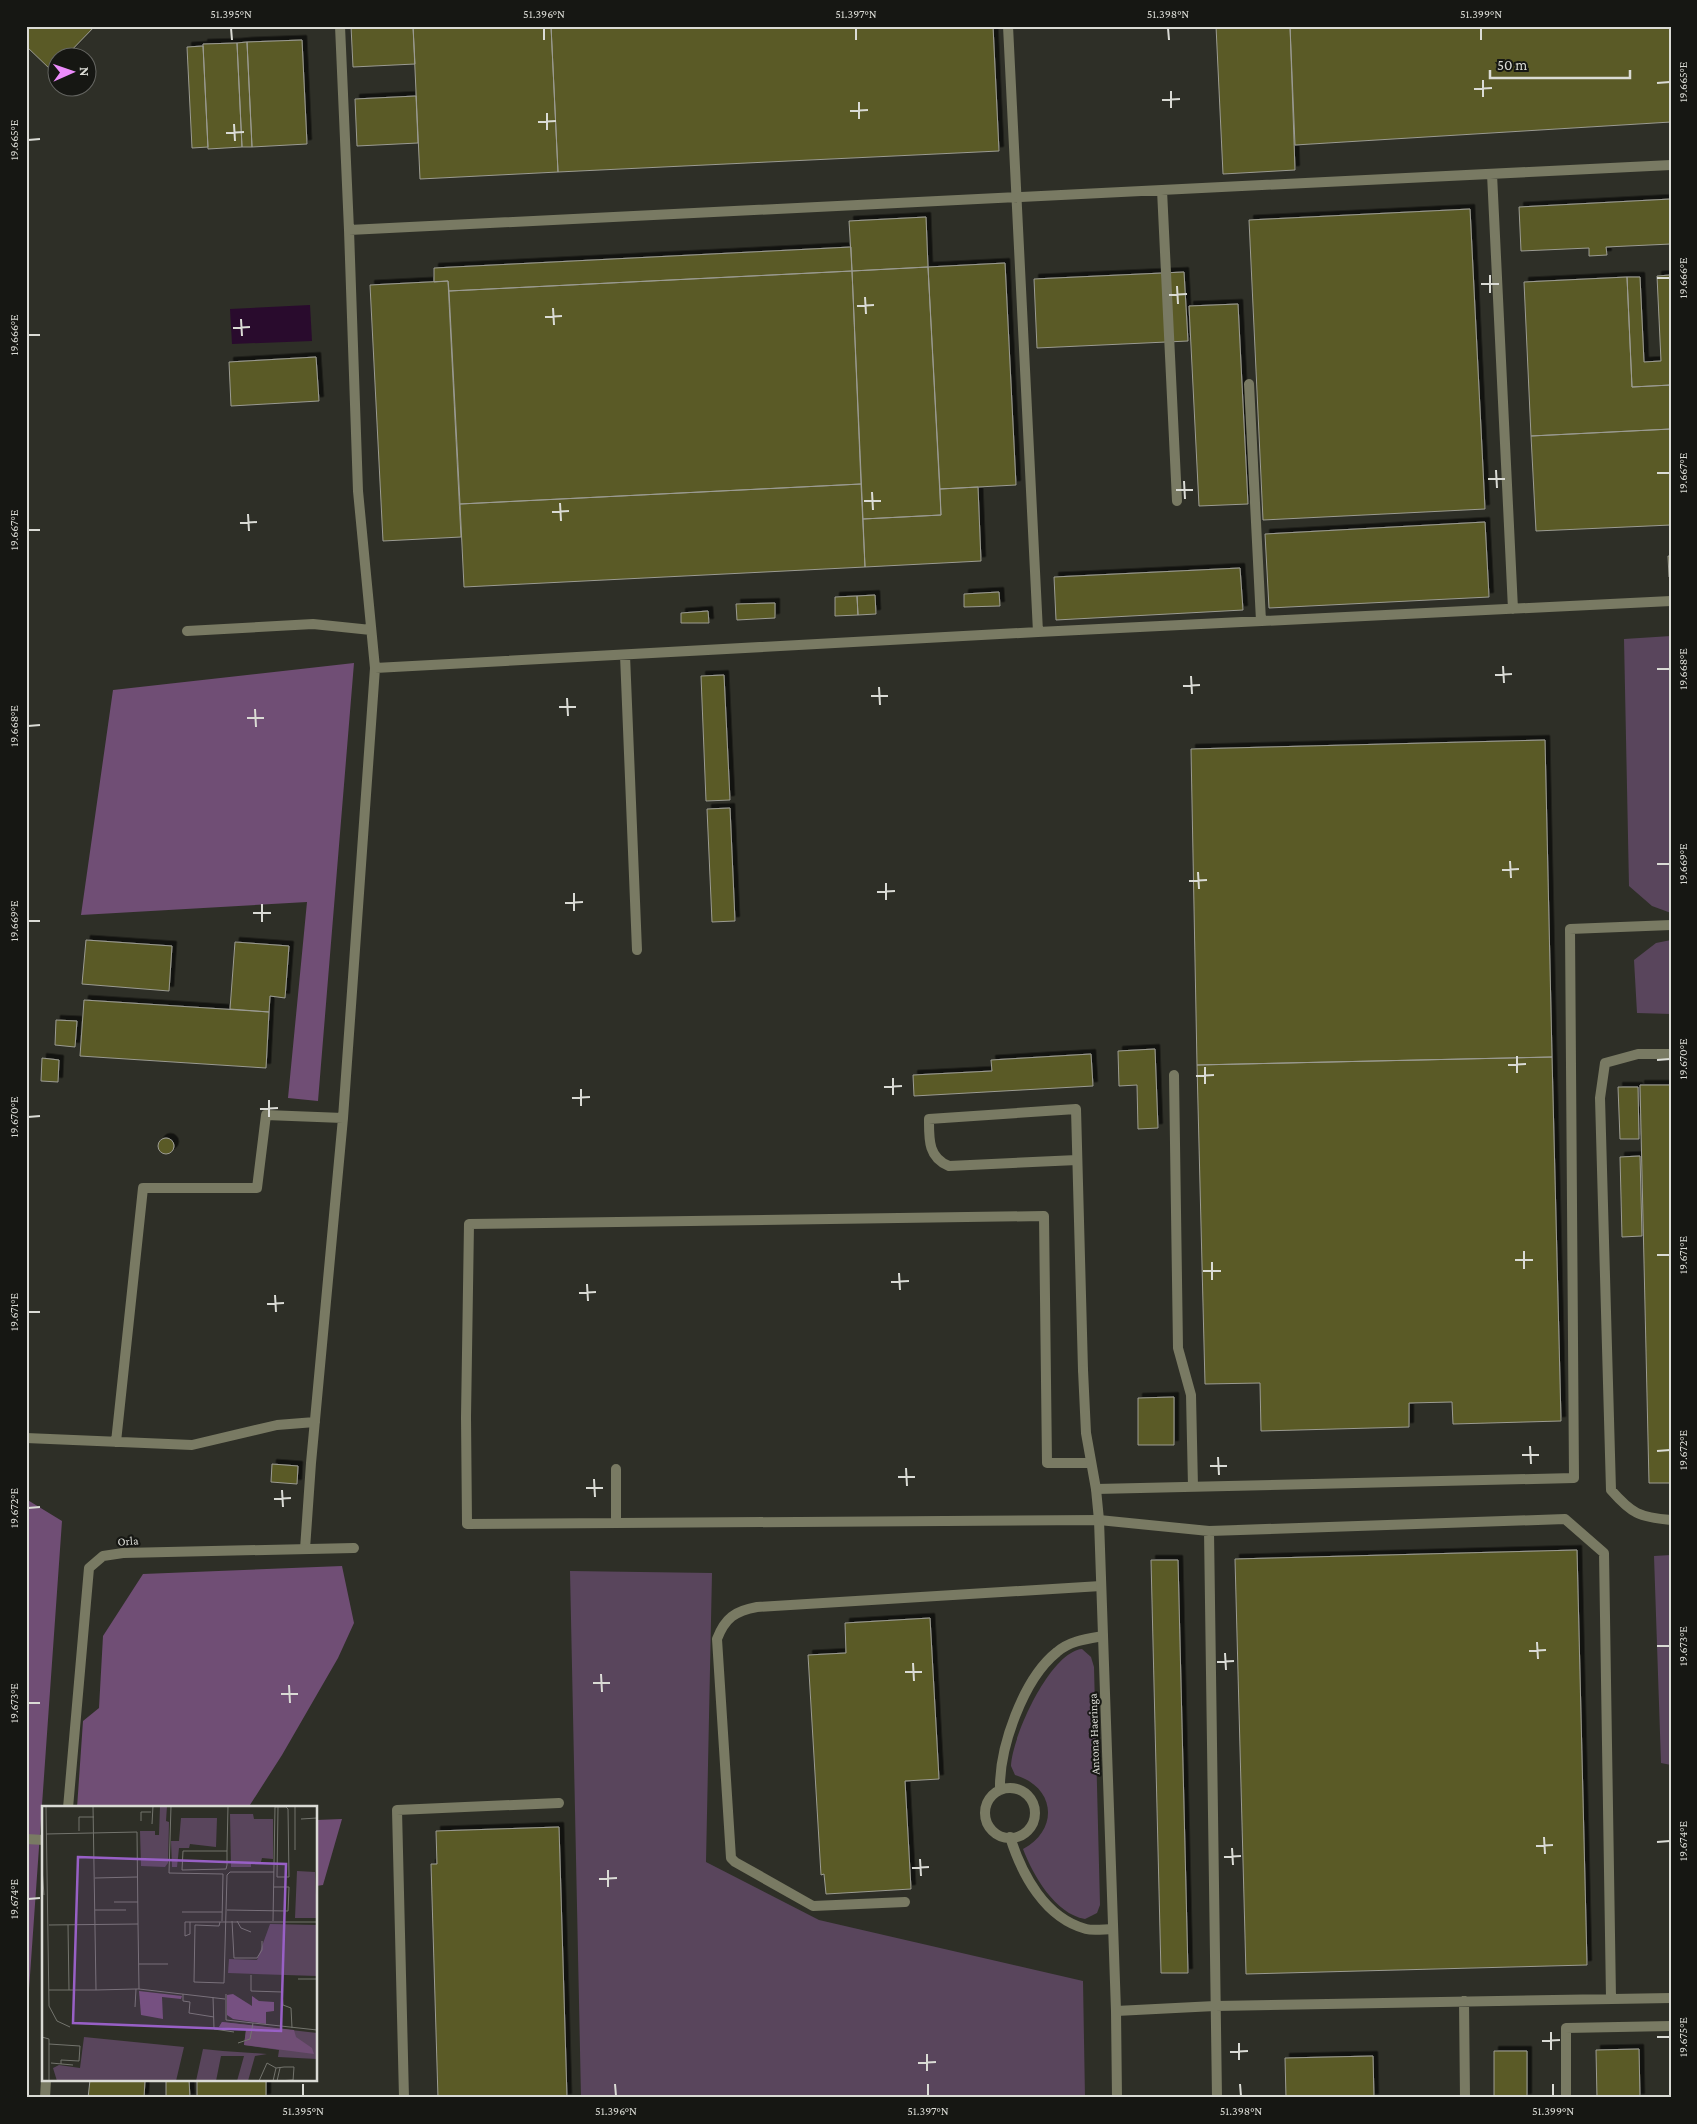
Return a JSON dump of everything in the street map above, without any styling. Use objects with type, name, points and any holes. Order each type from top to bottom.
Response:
[{"type":"street","points":[[305,1549],[343,1118],[375,668],[358,491],[340,26]]},
{"type":"street","points":[[1008,26],[1038,632]]},
{"type":"street","points":[[349,230],[1671,165]]},
{"type":"street","points":[[1492,174],[1513,609]]},
{"type":"street","points":[[1162,190],[1177,501]]},
{"type":"street","points":[[1249,384],[1261,621]]},
{"type":"street","points":[[375,668],[1038,632],[1671,601]]},
{"type":"street","points":[[187,631],[313,624],[371,630]]},
{"type":"street","points":[[625,654],[637,950]]},
{"type":"street","points":[[1096,1489],[1574,1478],[1570,929],[1671,926]]},
{"type":"street","points":[[1671,1054],[1638,1054],[1605,1063],[1600,1098],[1611,1490],[1627,1508],[1648,1518],[1671,1520]]},
{"type":"street","points":[[1174,1075],[1178,1348],[1191,1395],[1192,1487]]},
{"type":"street","name":"Antona Haeringa","points":[[1077,1160],[949,1166],[940,1163],[932,1152],[929,1141],[929,1119],[1076,1109],[1086,1433],[1096,1489],[1099,1520],[1116,2011],[1117,2098]]},
{"type":"street","points":[[116,1442],[143,1188],[257,1188],[266,1115],[343,1118]]},
{"type":"street","points":[[1091,1464],[1047,1463],[1044,1216],[469,1224],[466,1417],[467,1524],[1099,1520],[1209,1531],[1566,1519],[1604,1553],[1611,1998]]},
{"type":"street","points":[[26,1438],[192,1445],[276,1426],[315,1422]]},
{"type":"street","points":[[616,1468],[616,1522]]},
{"type":"street","points":[[1209,1531],[1217,2098]]},
{"type":"street","name":"Orla","points":[[68,1806],[89,1568],[103,1556],[123,1553],[354,1548]]},
{"type":"street","points":[[905,1902],[813,1906],[731,1858],[717,1639],[721,1627],[734,1613],[757,1607],[1101,1586]]},
{"type":"street","points":[[1000,1790],[1000,1771],[1003,1755],[1031,1682],[1056,1652],[1068,1645],[1103,1636]]},
{"type":"street","points":[[1015,1788],[1022,1791],[1033,1803],[1035,1818],[1027,1831],[1010,1837],[997,1834],[987,1820],[987,1804],[992,1796],[1000,1790],[1015,1788]]},
{"type":"street","points":[[404,2098],[397,1810],[559,1803]]},
{"type":"street","points":[[1010,1837],[1018,1861],[1032,1886],[1048,1906],[1064,1919],[1088,1929],[1113,1929]]},
{"type":"street","points":[[26,1839],[42,1840]]},
{"type":"street","points":[[1116,2011],[1215,2006],[1671,1998]]},
{"type":"street","points":[[1464,2001],[1465,2098]]},
{"type":"street","points":[[1566,2098],[1566,2028],[1671,2026]]},
{"type":"street","points":[[45,2098],[46,2082]]},
{"type":"shaded area","points":[[310,305],[312,341],[232,344],[230,309]]},
{"type":"shaded area","points":[[1671,636],[1671,913],[1652,906],[1629,886],[1624,639]]},
{"type":"shaded area","points":[[354,663],[318,1101],[288,1098],[307,902],[81,915],[113,690]]},
{"type":"shaded area","points":[[1671,940],[1671,1014],[1637,1013],[1634,960],[1656,943]]},
{"type":"shaded area","points":[[26,1499],[62,1521],[26,2032]]},
{"type":"shaded area","points":[[1671,1555],[1671,1765],[1661,1763],[1654,1556]]},
{"type":"shaded area","points":[[342,1566],[354,1623],[338,1658],[282,1755],[249,1806],[77,1806],[83,1721],[99,1708],[103,1636],[143,1574]]},
{"type":"shaded area","points":[[570,1571],[712,1573],[706,1862],[819,1920],[1083,1981],[1085,2098],[581,2098]]},
{"type":"shaded area","points":[[1082,1649],[1091,1657],[1094,1667],[1100,1905],[1097,1913],[1085,1919],[1074,1916],[1055,1902],[1046,1892],[1027,1859],[1023,1849],[1035,1841],[1043,1831],[1048,1809],[1039,1789],[1029,1781],[1015,1775],[1011,1766],[1018,1736],[1035,1698],[1058,1664],[1070,1654]]},
{"type":"shaded area","points":[[342,1819],[323,1885],[318,1886],[318,1820]]},
{"type":"building","points":[[26,26],[95,26],[74,48],[48,48],[48,67],[26,46]]},
{"type":"building","points":[[351,26],[413,26],[415,64],[353,67]]},
{"type":"building","points":[[413,26],[551,26],[558,172],[420,179]]},
{"type":"building","points":[[551,26],[993,26],[999,151],[558,172]]},
{"type":"building","points":[[1216,26],[1290,26],[1295,170],[1223,174]]},
{"type":"building","points":[[1290,26],[1671,26],[1671,122],[1295,145]]},
{"type":"building","points":[[302,40],[307,144],[252,147],[247,42]]},
{"type":"building","points":[[247,42],[252,147],[242,147],[237,43]]},
{"type":"building","points":[[237,43],[242,147],[208,149],[203,44]]},
{"type":"building","points":[[203,46],[208,147],[192,148],[187,47]]},
{"type":"building","points":[[416,96],[418,143],[357,146],[355,99]]},
{"type":"building","points":[[1671,199],[1671,244],[1606,247],[1607,255],[1589,256],[1589,248],[1521,251],[1519,207]]},
{"type":"building","points":[[1470,209],[1485,509],[1263,520],[1249,220]]},
{"type":"building","points":[[926,217],[928,267],[852,271],[849,221]]},
{"type":"building","points":[[851,247],[852,271],[449,291],[448,281],[434,282],[434,268]]},
{"type":"building","points":[[1005,263],[1016,485],[940,489],[928,267]]},
{"type":"building","points":[[928,267],[941,515],[863,519],[852,271]]},
{"type":"building","points":[[852,271],[861,484],[460,504],[449,291]]},
{"type":"building","points":[[1184,272],[1188,341],[1037,348],[1034,279]]},
{"type":"building","points":[[1671,275],[1671,385],[1632,387],[1627,277],[1640,277],[1644,362],[1661,361],[1657,276]]},
{"type":"building","points":[[1627,277],[1632,387],[1671,385],[1671,429],[1531,436],[1524,282]]},
{"type":"building","points":[[448,281],[461,537],[383,541],[370,285]]},
{"type":"building","points":[[1238,304],[1248,504],[1199,506],[1189,306]]},
{"type":"building","points":[[316,357],[319,401],[231,406],[229,362]]},
{"type":"building","points":[[1671,429],[1671,525],[1536,531],[1531,436]]},
{"type":"building","points":[[861,484],[865,567],[464,587],[460,504]]},
{"type":"building","points":[[978,487],[981,561],[865,567],[863,519],[941,515],[940,489]]},
{"type":"building","points":[[1485,522],[1489,597],[1269,608],[1265,534]]},
{"type":"building","points":[[1668,556],[1671,556],[1671,577],[1669,577]]},
{"type":"building","points":[[1240,568],[1243,610],[1056,620],[1054,577]]},
{"type":"building","points":[[999,592],[1000,606],[964,607],[964,594]]},
{"type":"building","points":[[875,595],[876,614],[858,615],[857,596]]},
{"type":"building","points":[[857,596],[858,615],[835,616],[835,597]]},
{"type":"building","points":[[775,603],[775,618],[737,620],[736,604]]},
{"type":"building","points":[[708,611],[709,623],[681,623],[681,613]]},
{"type":"building","points":[[724,675],[730,800],[706,801],[701,676]]},
{"type":"building","points":[[1545,740],[1552,1057],[1197,1065],[1191,749]]},
{"type":"building","points":[[730,808],[735,921],[712,922],[707,809]]},
{"type":"building","points":[[86,940],[172,946],[169,991],[82,984]]},
{"type":"building","points":[[235,942],[289,946],[285,998],[270,996],[269,1012],[230,1009]]},
{"type":"building","points":[[84,1000],[269,1012],[266,1068],[80,1056]]},
{"type":"building","points":[[56,1020],[77,1021],[75,1047],[55,1045]]},
{"type":"building","points":[[1155,1049],[1158,1128],[1138,1129],[1137,1085],[1119,1086],[1118,1051]]},
{"type":"building","points":[[1091,1054],[1093,1086],[914,1096],[913,1075],[992,1071],[991,1060]]},
{"type":"building","points":[[1552,1057],[1561,1421],[1453,1424],[1452,1402],[1409,1403],[1409,1427],[1261,1431],[1260,1383],[1205,1384],[1197,1065]]},
{"type":"building","points":[[42,1058],[59,1060],[58,1082],[41,1081]]},
{"type":"building","points":[[1640,1085],[1671,1085],[1671,1483],[1649,1483]]},
{"type":"building","points":[[1618,1087],[1638,1087],[1639,1139],[1620,1139]]},
{"type":"building","points":[[166,1138],[172,1140],[174,1146],[172,1152],[166,1154],[160,1152],[158,1146],[160,1140]]},
{"type":"building","points":[[1640,1156],[1642,1236],[1622,1237],[1620,1157]]},
{"type":"building","points":[[1174,1397],[1174,1445],[1138,1445],[1138,1398]]},
{"type":"building","points":[[272,1464],[298,1466],[297,1484],[271,1482]]},
{"type":"building","points":[[1577,1550],[1587,1965],[1246,1974],[1235,1559]]},
{"type":"building","points":[[1151,1560],[1178,1560],[1188,1973],[1161,1973]]},
{"type":"building","points":[[930,1618],[939,1779],[905,1781],[911,1889],[826,1894],[824,1874],[821,1875],[808,1655],[846,1653],[845,1623]]},
{"type":"building","points":[[559,1827],[567,2098],[438,2098],[431,1864],[437,1864],[436,1831]]},
{"type":"building","points":[[1639,2049],[1640,2098],[1597,2098],[1596,2050]]},
{"type":"building","points":[[1494,2051],[1527,2051],[1527,2098],[1494,2098]]},
{"type":"building","points":[[1373,2056],[1374,2098],[1286,2098],[1285,2058]]},
{"type":"building","points":[[90,2082],[145,2082],[144,2098],[88,2098]]},
{"type":"building","points":[[166,2082],[189,2082],[190,2098],[166,2098]]},
{"type":"building","points":[[197,2082],[266,2082],[266,2098],[197,2098]]}]
